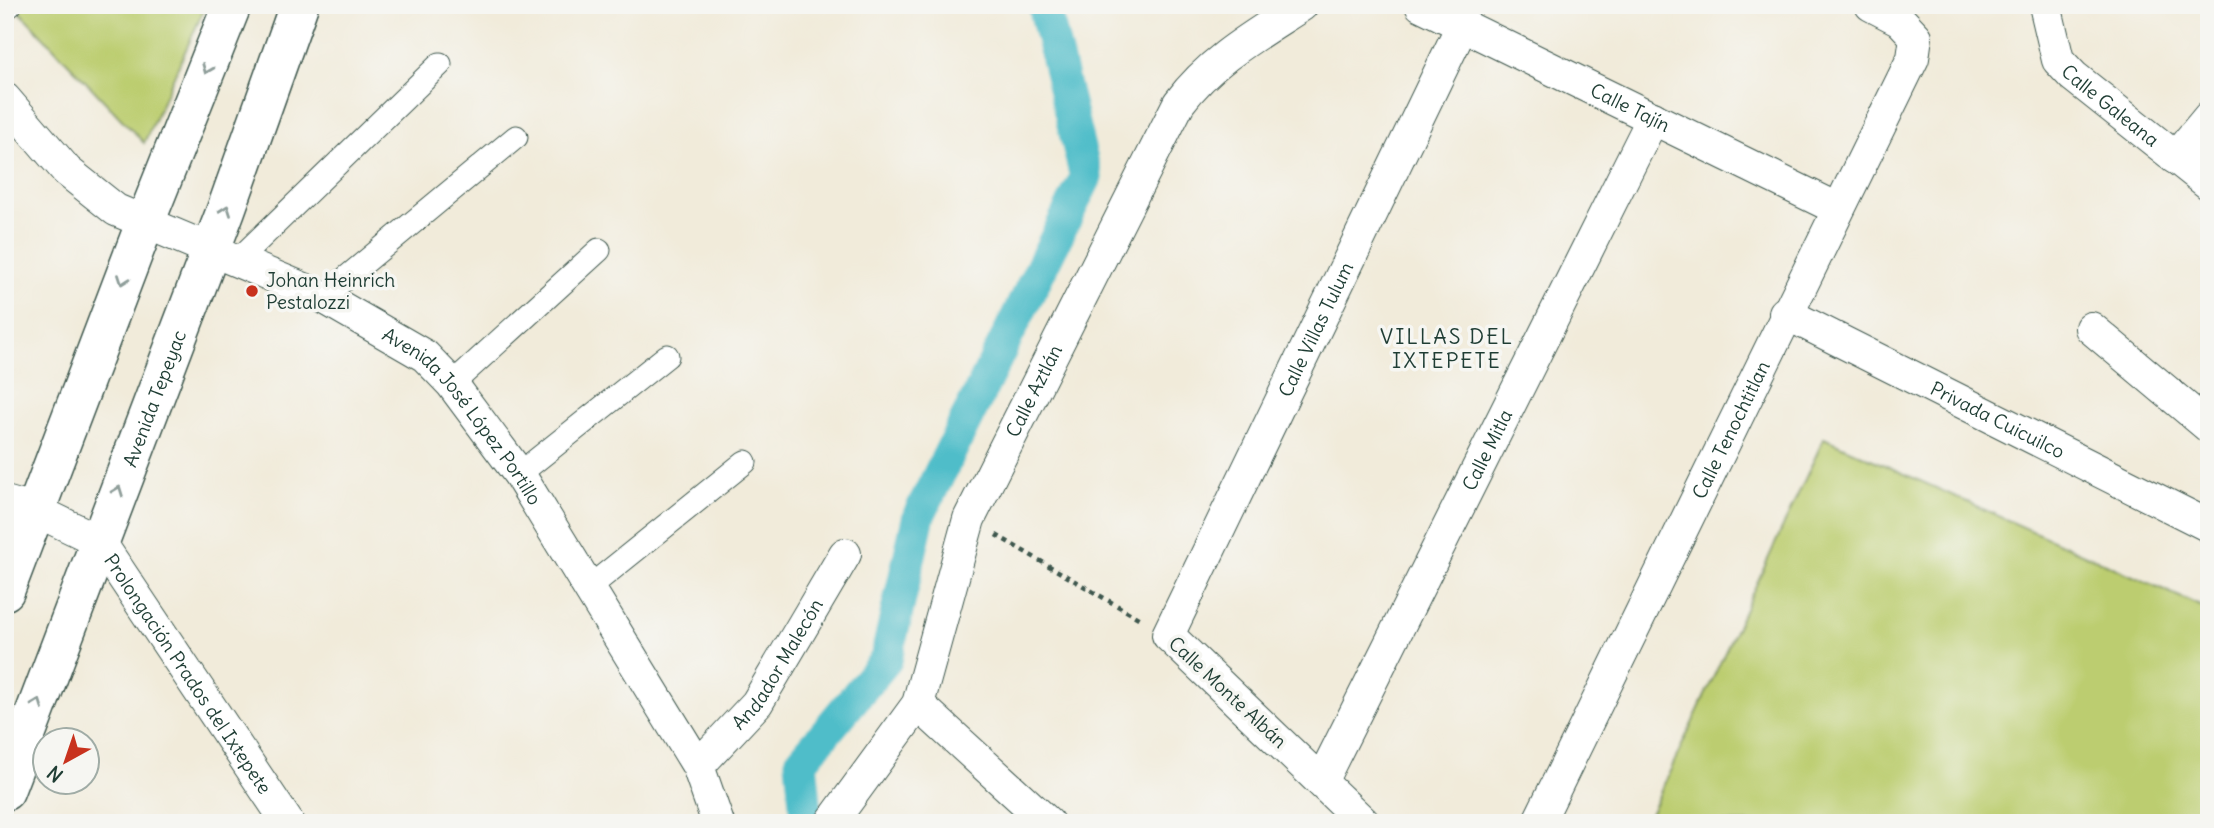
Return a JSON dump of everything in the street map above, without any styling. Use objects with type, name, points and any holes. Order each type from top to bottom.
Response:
[{"type":"street","points":[[5,9],[10,5]]},
{"type":"street","points":[[5,591],[21,507],[145,223],[232,5]]},
{"type":"street","name":"Avenida Tepeyac","points":[[5,791],[99,541],[224,256],[299,5]]},
{"type":"street","name":"Calle Aztlán","points":[[831,823],[918,704],[969,519],[1179,103],[1216,60],[1302,5]]},
{"type":"street","name":"Calle Tajín","points":[[1421,5],[1838,209]]},
{"type":"street","name":"Calle Tenochtitlan","points":[[1538,823],[1785,313],[1913,58],[1916,37],[1900,20],[1871,5]]},
{"type":"street","name":"Calle Galeana","points":[[2045,5],[2058,60],[2073,76],[2209,184]]},
{"type":"street","name":"Calle Villas Tulum","points":[[1168,635],[1462,24]]},
{"type":"street","points":[[224,256],[440,64]]},
{"type":"street","name":"Avenida José López Portillo","points":[[5,99],[34,135],[92,194],[116,210],[323,297],[414,349],[452,384],[519,474],[587,589],[698,766],[718,823]]},
{"type":"street","points":[[2175,158],[2209,117]]},
{"type":"street","name":"Calle Mitla","points":[[1322,780],[1653,118]]},
{"type":"street","points":[[323,297],[516,137]]},
{"type":"street","points":[[452,384],[599,250]]},
{"type":"street","name":"Privada Cuicuilco","points":[[1785,313],[2209,526]]},
{"type":"street","points":[[2091,328],[2209,427]]},
{"type":"street","points":[[519,474],[667,356]]},
{"type":"street","points":[[587,589],[745,462]]},
{"type":"street","name":"Prolongación Prados del Ixtepete","points":[[21,507],[99,541],[288,823]]},
{"type":"street","name":"Andador Malecón","points":[[698,766],[757,703],[845,554]]},
{"type":"street","name":"Calle Monte Albán","points":[[1168,635],[1364,823]]},
{"type":"street","points":[[918,704],[1048,823]]},
{"type":"path","name":"Calle Monte Albán","points":[[969,519],[1168,635]]},
{"type":"green space","points":[[13,5],[206,5],[144,143]]},
{"type":"green space","points":[[1824,438],[2209,610],[2209,823],[1646,823]]},
{"type":"waterway","points":[[807,823],[801,762],[886,660],[919,515],[1086,177],[1044,5]]},
{"type":"place","name":"Johan Heinrich Pestalozzi","points":[[252,291]]},
{"type":"district","name":"VILLAS DEL IXTEPETE","points":[[1447,348]]}]
